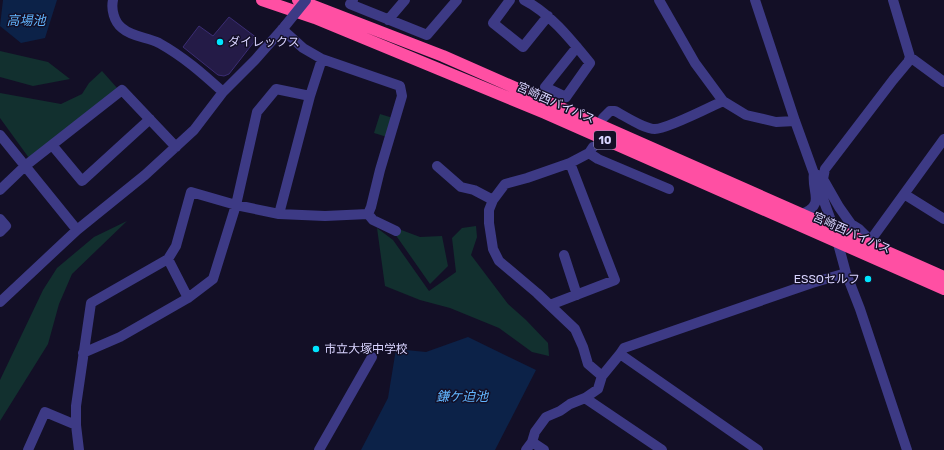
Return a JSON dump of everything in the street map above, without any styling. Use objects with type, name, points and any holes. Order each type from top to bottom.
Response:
[{"type":"highway","name":"宮崎西バイパス","points":[[262,0],[315,18],[447,71],[944,290]]},
{"type":"highway","name":"宮崎西バイパス","points":[[298,0],[443,56],[944,277]]},
{"type":"street","points":[[113,0],[112,4],[115,20],[121,28],[134,35],[156,42],[184,58],[223,92]]},
{"type":"street","points":[[0,302],[77,230],[145,175],[194,130],[223,92],[283,28],[306,0]]},
{"type":"street","points":[[353,0],[350,4],[427,36],[457,0]]},
{"type":"street","points":[[388,20],[405,0]]},
{"type":"street","points":[[510,0],[494,23],[523,48],[548,16]]},
{"type":"street","points":[[659,0],[695,64],[723,101],[746,115],[776,122],[795,121]]},
{"type":"street","points":[[755,0],[795,121],[818,176],[846,273],[860,309],[907,450]]},
{"type":"street","points":[[893,0],[910,57],[944,82]]},
{"type":"street","points":[[530,1],[548,16],[577,47],[590,63],[566,97],[545,88],[577,47]]},
{"type":"street","points":[[283,28],[303,48],[322,59],[400,86],[402,96],[368,214]]},
{"type":"street","points":[[796,212],[802,214],[810,211],[815,206],[817,198],[812,182],[825,169],[879,97],[908,62],[910,57]]},
{"type":"street","points":[[279,214],[310,96],[322,59]]},
{"type":"street","points":[[0,190],[25,166],[122,90],[176,147]]},
{"type":"street","points":[[83,353],[120,337],[188,298],[213,280],[236,205],[257,112],[276,90],[310,96]]},
{"type":"street","points":[[603,118],[610,111],[615,111],[647,127],[655,129],[672,124],[723,101]]},
{"type":"street","points":[[52,145],[82,181],[150,119]]},
{"type":"street","points":[[0,135],[77,230]]},
{"type":"street","points":[[870,241],[944,139]]},
{"type":"street","points":[[602,376],[588,364],[583,347],[575,329],[550,305],[499,261],[493,249],[489,223],[489,210],[493,200],[504,184],[522,180],[570,163],[591,150],[598,159],[669,189]]},
{"type":"street","points":[[550,305],[615,280],[570,163]]},
{"type":"street","points":[[437,166],[461,187],[474,190],[493,200]]},
{"type":"street","points":[[818,176],[851,224],[859,229],[870,241],[880,248]]},
{"type":"street","points":[[79,450],[76,425],[76,406],[91,303],[168,260],[176,246],[191,192],[236,205],[279,214],[325,216],[368,214]]},
{"type":"street","points":[[904,194],[944,219]]},
{"type":"street","points":[[368,214],[373,220],[396,231]]},
{"type":"street","points":[[0,219],[6,226],[0,232]]},
{"type":"street","points":[[564,255],[577,294]]},
{"type":"street","points":[[168,260],[188,298]]},
{"type":"street","points":[[544,450],[529,446],[535,432],[546,417],[585,398],[598,389],[602,376],[624,348],[812,283],[846,273]]},
{"type":"street","points":[[620,354],[758,450]]},
{"type":"street","points":[[318,450],[372,357]]},
{"type":"street","points":[[585,398],[662,450]]},
{"type":"street","points":[[28,450],[45,412],[76,425]]},
{"type":"green space","points":[[0,51],[48,62],[70,79],[33,86],[0,77]]},
{"type":"green space","points":[[102,71],[118,89],[29,158],[0,118],[0,93],[61,104],[82,94],[89,83]]},
{"type":"green space","points":[[380,114],[393,118],[387,137],[374,133]]},
{"type":"green space","points":[[127,221],[72,274],[59,304],[48,344],[0,421],[0,380],[43,290],[57,268],[94,237]]},
{"type":"green space","points":[[476,226],[477,237],[471,255],[508,304],[548,343],[549,356],[532,352],[499,328],[450,308],[420,300],[385,286],[377,228],[393,240],[429,291],[456,272],[452,238],[462,228]]},
{"type":"green space","points":[[396,228],[420,237],[442,236],[448,266],[430,284],[395,234]]},
{"type":"water","name":"高場池","points":[[3,0],[57,0],[45,38],[21,43],[0,26]]},
{"type":"water","name":"鎌ケ迫池","points":[[468,337],[536,370],[495,450],[361,450],[388,398],[396,349],[426,352]]},
{"type":"building","name":"ダイレックス","points":[[229,17],[257,38],[229,74],[224,76],[218,75],[183,47],[199,26],[213,36]]},
{"type":"place","name":"ダイレックス","points":[[220,42]]},
{"type":"place","name":"ESSOセルフ","points":[[868,279]]},
{"type":"place","name":"市立大塚中学校","points":[[316,349]]}]
